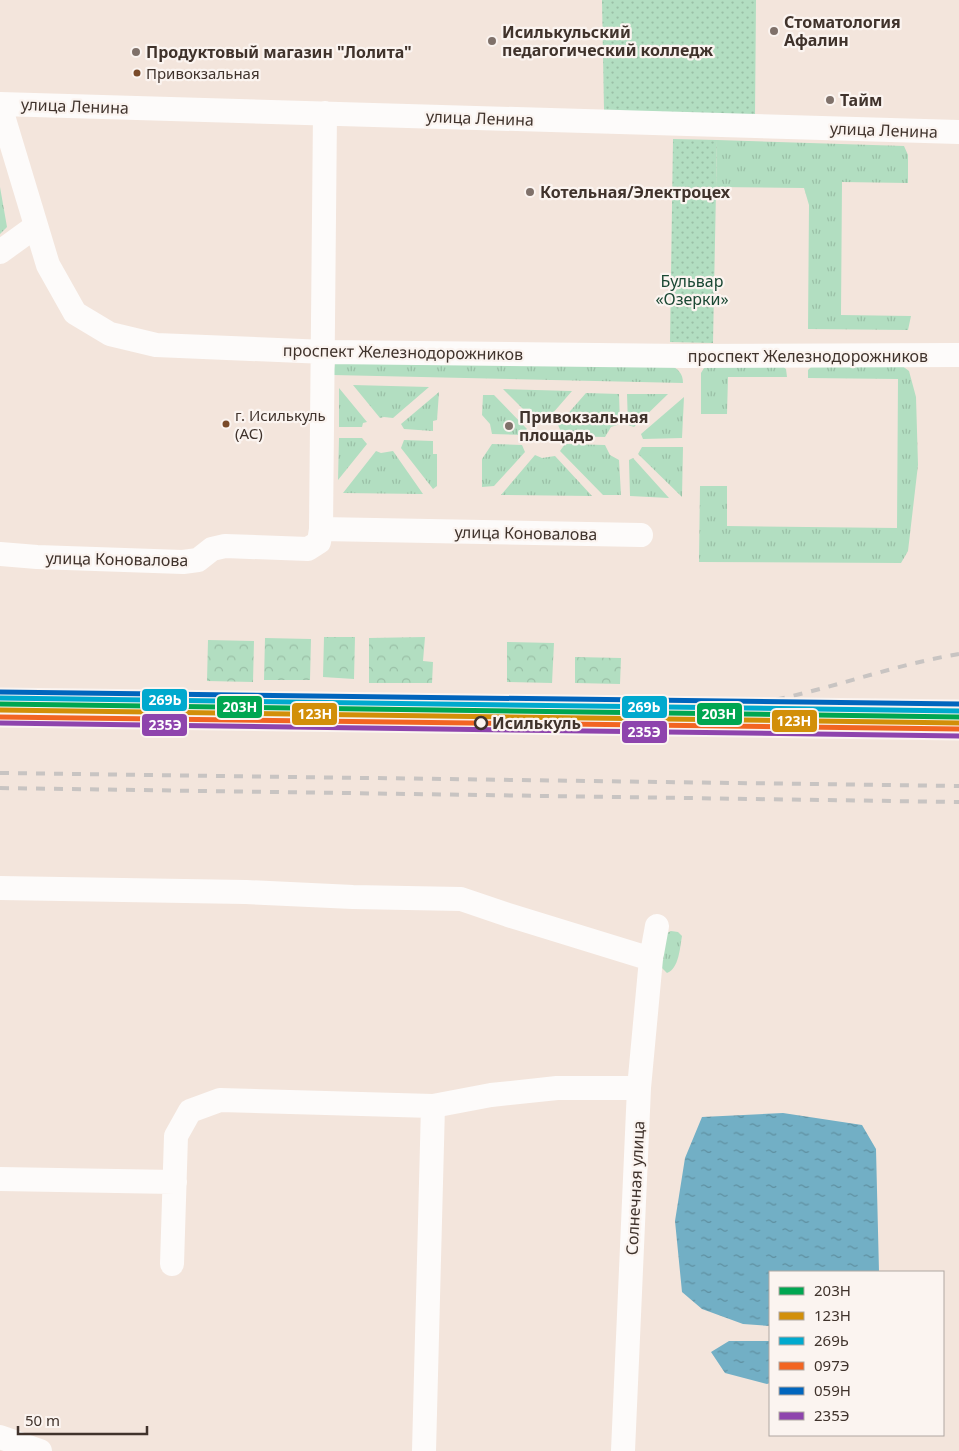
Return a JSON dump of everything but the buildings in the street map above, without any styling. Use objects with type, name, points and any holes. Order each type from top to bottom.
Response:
[{"type":"street","name":"улица Ленина","points":[[0,105],[959,132]]},
{"type":"street","name":"проспект Железнодорожников","points":[[0,105],[48,265],[75,313],[110,334],[156,345],[322,352],[686,356],[959,355]]},
{"type":"street","points":[[320,536],[325,113]]},
{"type":"street","points":[[0,252],[36,226]]},
{"type":"street","name":"улица Коновалова","points":[[0,554],[183,562],[198,560],[212,549],[225,546],[308,549],[320,536],[641,535]]},
{"type":"street","points":[[0,888],[236,892],[461,899],[651,958]]},
{"type":"street","name":"Солнечная улица","points":[[623,1451],[639,1088],[651,958],[657,926]]},
{"type":"street","points":[[172,1264],[176,1136],[190,1111],[220,1100],[433,1106],[491,1095],[557,1088],[639,1088]]},
{"type":"street","points":[[424,1451],[433,1106]]},
{"type":"street","points":[[0,1178],[175,1182]]},
{"type":"street","points":[[0,1437],[40,1451]]},
{"type":"green space","points":[[602,0],[756,0],[755,117],[604,110]]},
{"type":"green space","name":"Бульвар «Озерки»","points":[[673,139],[717,140],[713,343],[670,342]]},
{"type":"green space","points":[[717,140],[904,146],[908,155],[908,183],[842,182],[841,315],[911,316],[908,330],[808,329],[809,205],[804,188],[716,187]]},
{"type":"green space","points":[[0,187],[7,227],[0,234]]},
{"type":"green space","points":[[335,363],[669,364],[679,372],[683,383],[333,375]]},
{"type":"green space","points":[[713,363],[780,364],[786,369],[787,377],[728,377],[727,414],[701,414],[701,373],[704,368]]},
{"type":"green space","points":[[901,365],[909,371],[916,397],[918,465],[908,551],[901,563],[699,562],[700,486],[727,486],[727,526],[897,528],[898,379],[808,378],[808,370],[811,367]]},
{"type":"green space","points":[[353,385],[429,387],[393,418],[380,418]]},
{"type":"green space","points":[[339,388],[367,422],[363,423],[362,427],[339,427]]},
{"type":"green space","points":[[503,389],[572,391],[546,421],[537,423]]},
{"type":"green space","points":[[439,392],[437,420],[433,421],[433,431],[404,429],[401,424]]},
{"type":"green space","points":[[586,393],[619,394],[620,424],[611,427],[605,437],[563,436],[558,425]]},
{"type":"green space","points":[[627,394],[668,394],[634,427],[628,425]]},
{"type":"green space","points":[[483,395],[494,395],[527,429],[522,435],[492,434],[490,424],[482,415]]},
{"type":"green space","points":[[684,397],[682,438],[643,439],[641,434]]},
{"type":"green space","points":[[339,438],[362,438],[367,444],[338,480]]},
{"type":"green space","points":[[404,440],[433,441],[433,454],[437,454],[437,486],[433,489],[401,448]]},
{"type":"green space","points":[[492,444],[522,445],[525,452],[494,486],[482,487],[482,459]]},
{"type":"green space","points":[[565,444],[605,445],[610,455],[619,460],[621,495],[603,495],[560,451]]},
{"type":"green space","points":[[642,447],[683,447],[682,497],[638,454]]},
{"type":"green space","points":[[376,451],[381,453],[393,451],[423,494],[343,493]]},
{"type":"green space","points":[[535,455],[542,458],[555,456],[592,496],[501,495]]},
{"type":"green space","points":[[633,458],[669,498],[630,496],[629,460]]},
{"type":"green space","points":[[324,637],[355,637],[354,679],[323,677]]},
{"type":"green space","points":[[425,637],[423,661],[433,662],[432,683],[369,683],[369,638]]},
{"type":"green space","points":[[265,638],[311,639],[310,680],[264,680]]},
{"type":"green space","points":[[208,640],[254,641],[253,682],[207,681]]},
{"type":"green space","points":[[507,642],[554,643],[552,683],[507,682]]},
{"type":"green space","points":[[575,657],[621,658],[620,684],[575,683]]},
{"type":"green space","points":[[671,931],[678,932],[682,936],[680,951],[674,967],[667,973],[660,966],[665,934]]},
{"type":"water","points":[[783,1113],[862,1125],[876,1149],[879,1271],[769,1271],[769,1326],[743,1324],[702,1309],[682,1292],[675,1221],[685,1158],[702,1117]]},
{"type":"water","points":[[729,1341],[769,1341],[769,1383],[725,1373],[711,1352]]},
{"type":"railway","points":[[669,713],[765,702],[914,663],[959,654]]},
{"type":"railway","points":[[0,719],[959,733]]},
{"type":"railway","points":[[0,773],[959,786]]},
{"type":"railway","points":[[0,788],[959,802]]},
{"type":"transit line","name":"059Н","points":[[0,692],[959,704]]},
{"type":"transit line","name":"269Ь","points":[[0,698],[959,711]]},
{"type":"transit line","name":"203Н","points":[[0,704],[959,717]]},
{"type":"transit line","name":"123Н","points":[[0,710],[959,723]]},
{"type":"transit line","name":"097Э","points":[[0,717],[959,729]]},
{"type":"transit line","name":"235Э","points":[[0,723],[959,736]]},
{"type":"place","name":"Стоматология Афалин","points":[[774,31]]},
{"type":"place","name":"Исилькульский педагогический колледж","points":[[492,41]]},
{"type":"place","name":"Продуктовый магазин \"Лолита\"","points":[[136,52]]},
{"type":"place","name":"Привокзальная","points":[[137,73]]},
{"type":"place","name":"Тайм","points":[[830,100]]},
{"type":"place","name":"Котельная/Электроцех","points":[[530,192]]},
{"type":"place","name":"г. Исилькуль (АС)","points":[[226,424]]},
{"type":"place","name":"Привокзальная площадь","points":[[509,426]]},
{"type":"place","name":"Исилькуль","points":[[481,723]]}]
